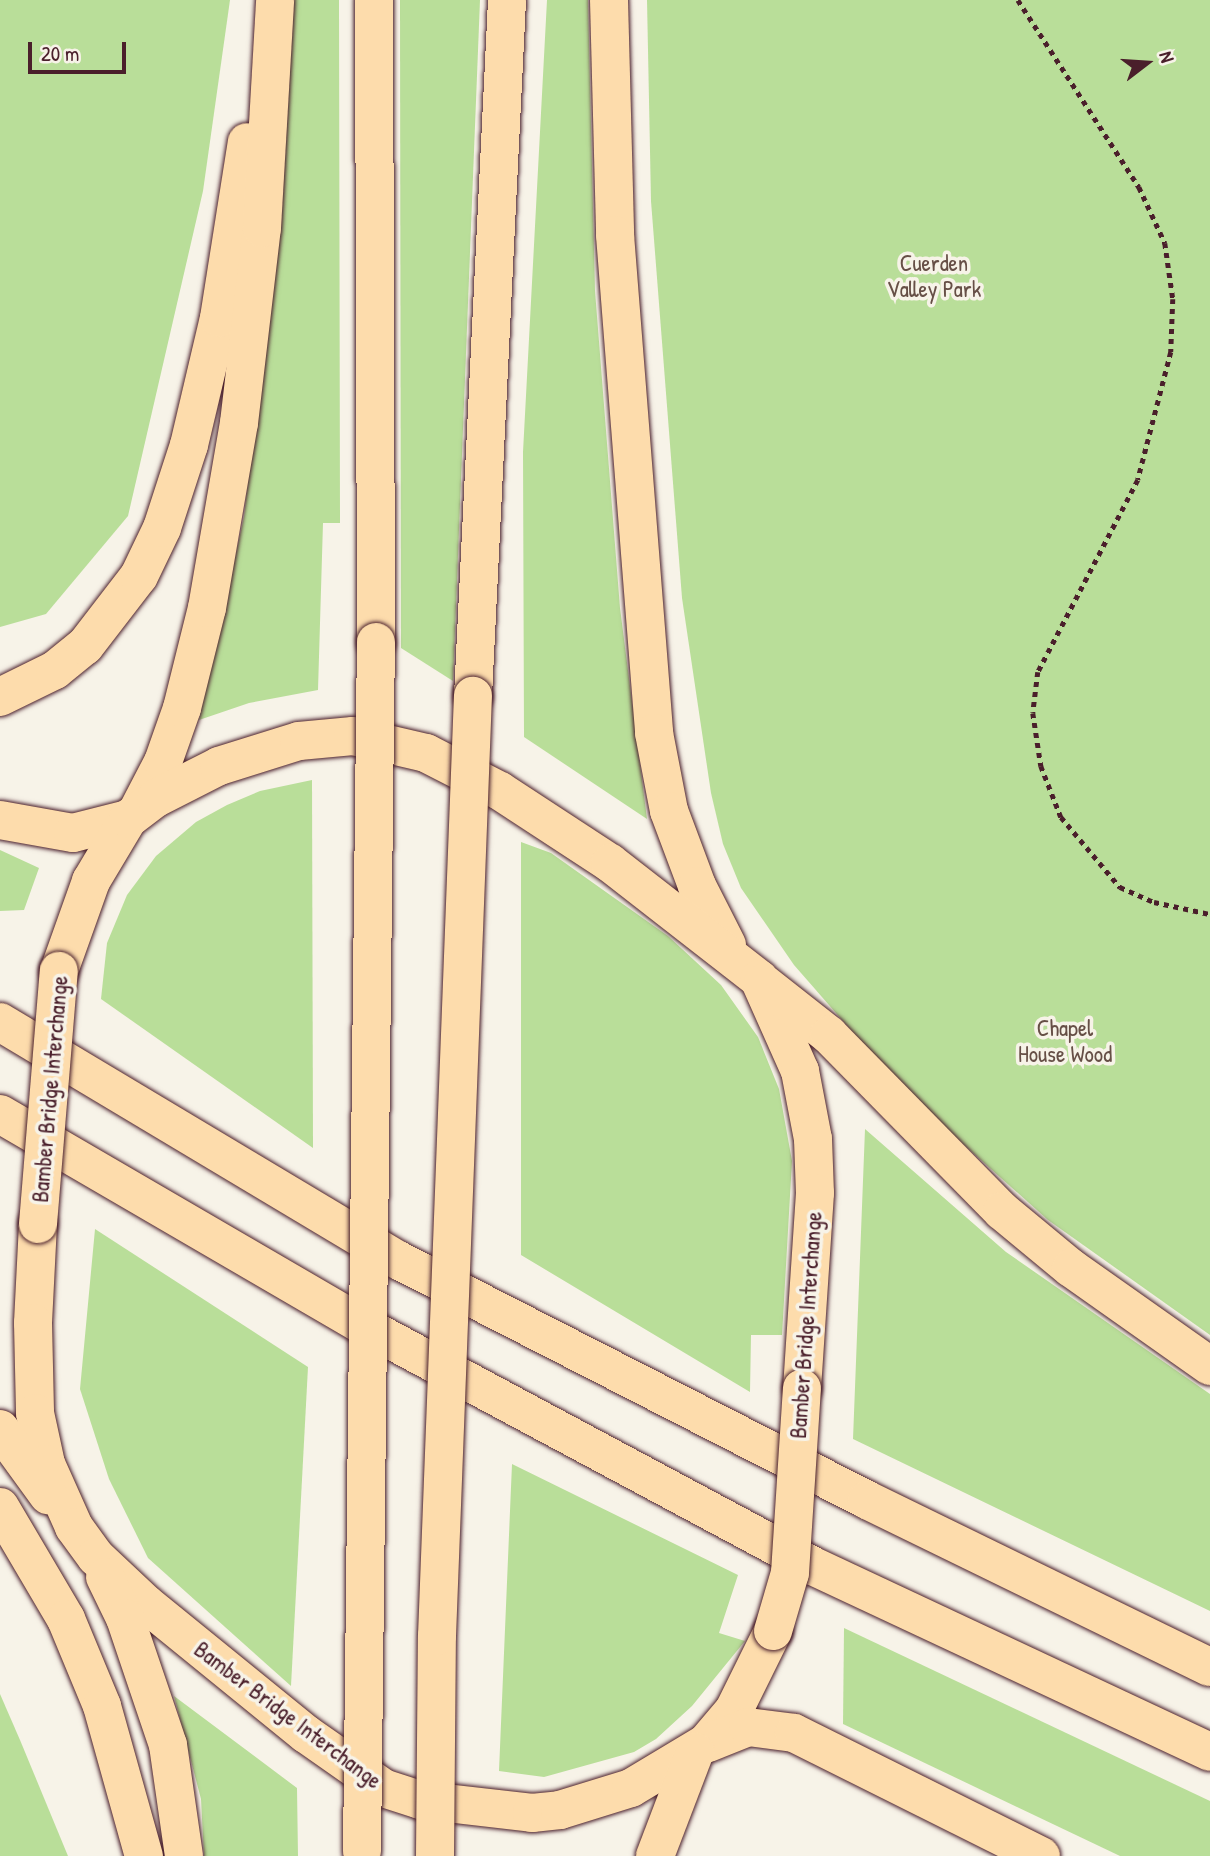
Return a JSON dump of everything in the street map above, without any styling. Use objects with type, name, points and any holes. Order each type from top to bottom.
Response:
[{"type":"highway","points":[[0,820],[73,833],[132,816],[163,762],[178,719],[207,608],[239,423],[262,228],[275,0]]},
{"type":"highway","points":[[362,1854],[376,642],[374,0]]},
{"type":"highway","points":[[435,1856],[438,1609],[473,696],[507,0]]},
{"type":"highway","points":[[609,0],[615,235],[654,733],[669,811],[697,886],[731,953]]},
{"type":"highway","points":[[0,697],[55,670],[85,646],[139,576],[162,528],[189,445],[219,318],[242,162],[272,45]]},
{"type":"highway","name":"Bamber Bridge Interchange","points":[[353,737],[426,753],[500,791],[610,863],[731,953],[759,979],[800,1071],[813,1139],[814,1192],[790,1573],[773,1631],[734,1710],[701,1747],[631,1788],[561,1810],[485,1810],[396,1793],[306,1734],[146,1604],[96,1557],[74,1527],[46,1464],[35,1413],[33,1323],[38,1224],[59,971],[91,881],[132,816],[219,766],[299,741],[353,737]]},
{"type":"highway","points":[[759,979],[829,1035],[1002,1211],[1071,1268],[1210,1366]]},
{"type":"highway","points":[[0,1022],[400,1261],[867,1500],[1210,1667]]},
{"type":"highway","points":[[0,1114],[359,1323],[813,1566],[1210,1752]]},
{"type":"highway","points":[[0,1429],[74,1527]]},
{"type":"highway","points":[[0,1507],[66,1619],[102,1706],[144,1856]]},
{"type":"highway","points":[[96,1557],[125,1618],[168,1745],[184,1856]]},
{"type":"highway","points":[[655,1856],[701,1747],[748,1727],[794,1733],[1041,1856]]},
{"type":"path","points":[[1018,0],[1139,187],[1165,243],[1174,299],[1171,352],[1138,480],[1038,672],[1033,713],[1041,766],[1061,817],[1120,887],[1154,902],[1210,914]]},
{"type":"green space","points":[[0,0],[230,0],[203,191],[128,516],[46,614],[0,627]]},
{"type":"green space","points":[[294,0],[339,0],[340,523],[323,523],[318,690],[249,703],[199,720],[244,517],[282,172]]},
{"type":"green space","points":[[400,0],[480,0],[453,681],[401,648]]},
{"type":"green space","points":[[547,0],[588,0],[595,291],[620,608],[647,819],[524,737],[523,452]]},
{"type":"green space","name":"Cuerden Valley Park","points":[[647,0],[1210,0],[1210,1335],[1048,1220],[905,1092],[794,965],[741,888],[723,844],[711,793],[682,598],[651,201]]},
{"type":"green space","points":[[312,780],[313,1148],[101,999],[107,943],[127,895],[156,856],[196,822],[227,805],[260,791]]},
{"type":"green space","points":[[521,842],[551,853],[668,936],[721,985],[758,1037],[779,1089],[792,1161],[782,1335],[751,1335],[750,1392],[521,1255]]},
{"type":"green space","points":[[0,850],[39,868],[24,910],[0,911]]},
{"type":"green space","points":[[865,1129],[1006,1252],[1210,1394],[1210,1611],[853,1439]]},
{"type":"green space","points":[[95,1229],[308,1367],[291,1686],[148,1558],[109,1479],[80,1389]]},
{"type":"green space","points":[[512,1464],[738,1575],[719,1633],[745,1641],[692,1706],[656,1739],[634,1752],[544,1777],[499,1771]]},
{"type":"green space","points":[[844,1628],[1210,1801],[1210,1856],[1120,1856],[843,1724]]},
{"type":"green space","points":[[0,1694],[20,1740],[68,1856],[0,1856]]},
{"type":"green space","points":[[174,1696],[297,1788],[298,1856],[204,1856],[201,1799]]},
{"type":"park label","name":"Chapel House Wood","points":[[1065,1041]]}]
